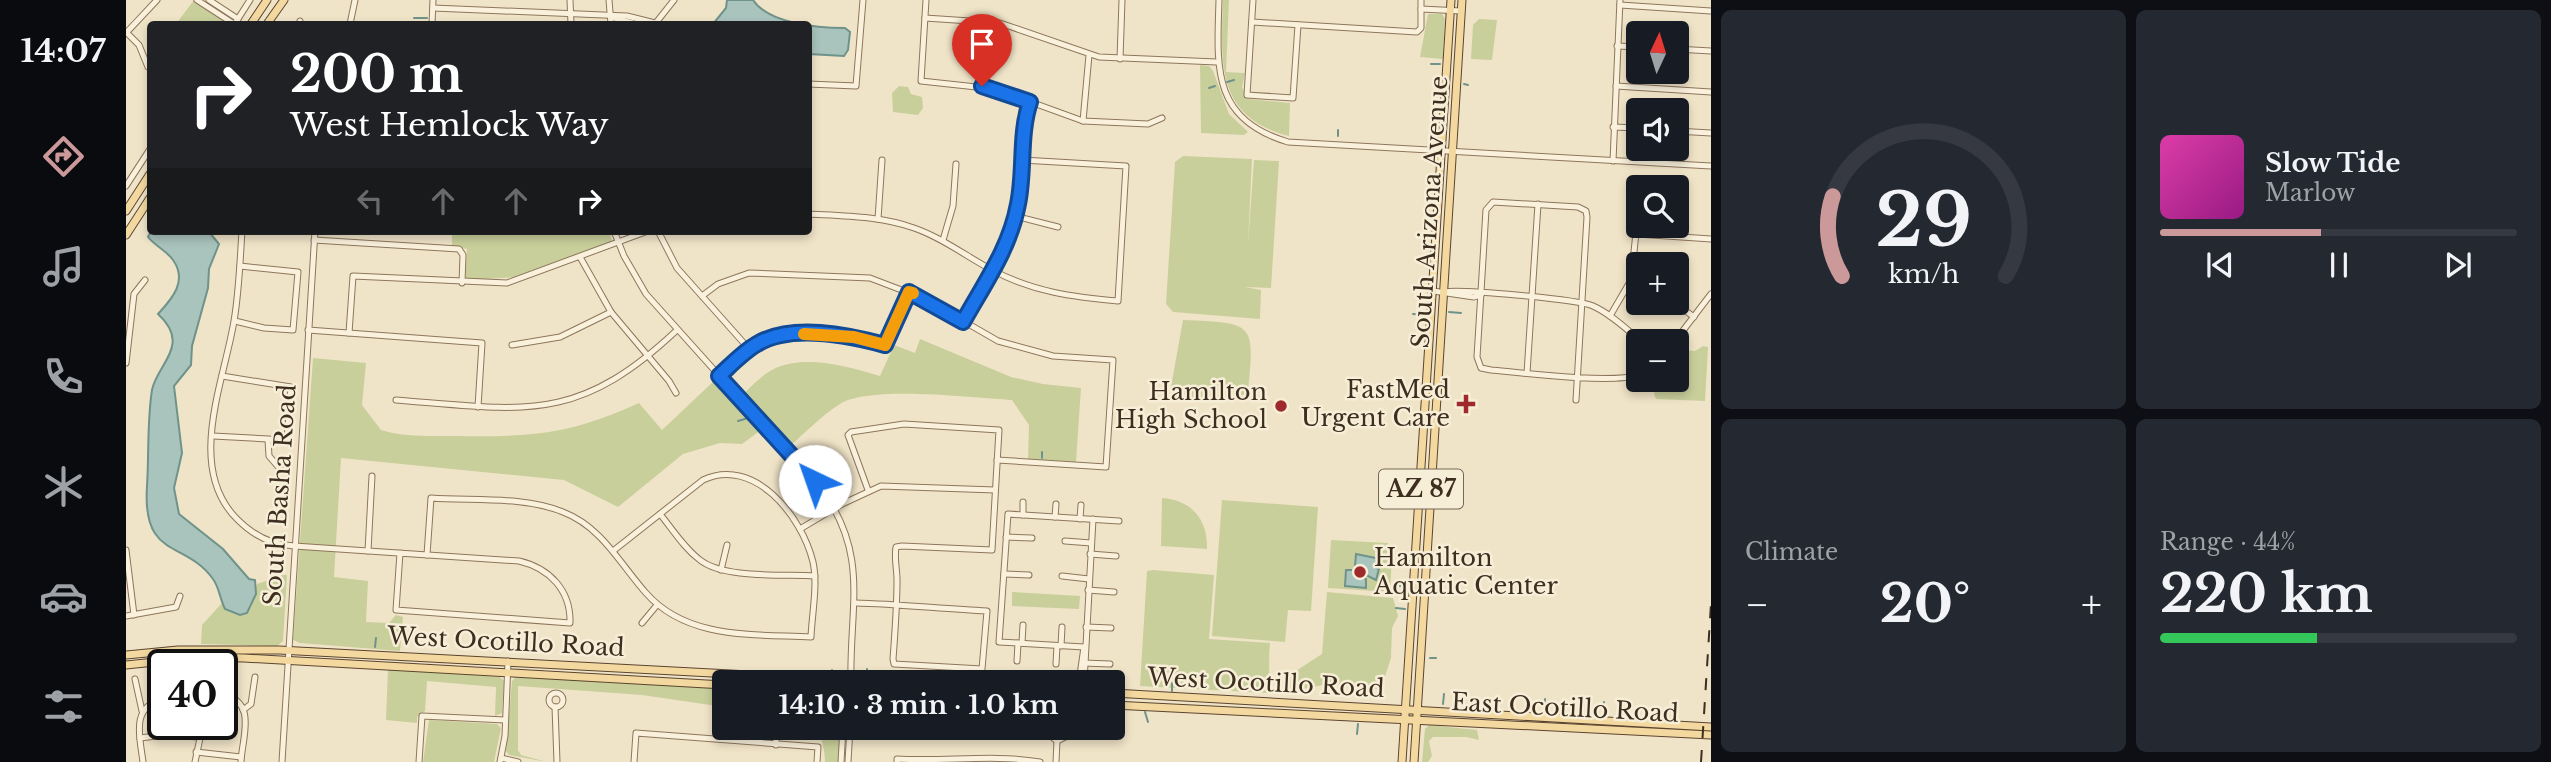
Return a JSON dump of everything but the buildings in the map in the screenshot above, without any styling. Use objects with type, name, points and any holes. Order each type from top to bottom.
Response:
[{"type":"main road","points":[[253,21],[267,0]]},
{"type":"main road","points":[[269,21],[284,0]]},
{"type":"main road","name":"South Arizona Avenue","points":[[1402,762],[1451,0]]},
{"type":"main road","name":"South Arizona Avenue","points":[[1414,762],[1462,0]]},
{"type":"main road","points":[[126,211],[147,179]]},
{"type":"main road","points":[[126,235],[147,203]]},
{"type":"main road","name":"West Ocotillo Road","points":[[126,656],[178,650],[508,661],[712,674]]},
{"type":"main road","name":"West Ocotillo Road","points":[[126,665],[202,657],[288,655],[712,684]]},
{"type":"main road","name":"West Ocotillo Road","points":[[1125,694],[1417,715]]},
{"type":"main road","name":"West Ocotillo Road","points":[[1125,705],[1405,714]]},
{"type":"main road","name":"East Ocotillo Road","points":[[1417,715],[1711,727]]},
{"type":"main road","name":"East Ocotillo Road","points":[[1532,721],[1711,735]]},
{"type":"street","points":[[147,65],[139,45],[126,33],[157,0]]},
{"type":"street","points":[[198,0],[232,21]]},
{"type":"street","points":[[209,0],[216,9]]},
{"type":"street","points":[[236,21],[250,0]]},
{"type":"street","points":[[350,21],[355,0]]},
{"type":"street","points":[[432,21],[433,0]]},
{"type":"street","points":[[569,0],[571,21]]},
{"type":"street","points":[[609,0],[611,21]]},
{"type":"street","points":[[657,21],[674,0]]},
{"type":"street","points":[[812,84],[856,86],[863,0]]},
{"type":"street","points":[[926,0],[921,81],[982,86],[1083,121],[1147,124],[1162,118]]},
{"type":"street","points":[[1120,59],[1122,0]]},
{"type":"street","points":[[1219,0],[1217,62],[1222,87],[1242,118],[1260,132],[1288,142],[1711,166]]},
{"type":"street","points":[[1253,0],[1247,95],[1293,98],[1297,25]]},
{"type":"street","points":[[1252,22],[1417,32],[1421,28],[1422,0]]},
{"type":"street","points":[[1613,161],[1620,2],[1711,11]]},
{"type":"street","points":[[433,8],[611,17],[632,21]]},
{"type":"street","points":[[1421,9],[1461,11]]},
{"type":"street","points":[[925,18],[1009,25],[1089,55],[1120,59],[1217,62]]},
{"type":"street","points":[[1617,46],[1626,46]]},
{"type":"street","points":[[1689,50],[1711,51]]},
{"type":"street","points":[[1083,121],[1089,55]]},
{"type":"street","points":[[1616,86],[1711,92]]},
{"type":"street","points":[[963,322],[992,271],[1015,216],[1024,126],[1030,102]]},
{"type":"street","points":[[1613,127],[1626,128]]},
{"type":"street","points":[[1689,132],[1711,133]]},
{"type":"street","points":[[126,186],[147,154]]},
{"type":"street","points":[[878,219],[881,160]]},
{"type":"street","points":[[812,214],[878,219],[911,227],[943,240],[992,271],[1044,291],[1118,300],[1126,166],[1022,160]]},
{"type":"street","points":[[943,240],[953,206],[956,164]]},
{"type":"street","points":[[1576,400],[1577,375],[1582,302],[1586,211],[1578,207],[1493,202],[1486,210],[1477,357],[1480,368],[1527,373],[1577,375],[1619,379],[1626,378]]},
{"type":"street","points":[[1527,373],[1538,204]]},
{"type":"street","points":[[1015,216],[1058,227]]},
{"type":"street","points":[[242,235],[234,321],[213,436],[212,464],[217,490],[231,514],[248,531],[276,544],[519,561],[538,567],[560,586],[568,605],[570,622],[396,610],[400,553]]},
{"type":"street","name":"South Basha Road","points":[[282,762],[315,235]]},
{"type":"street","points":[[615,235],[646,294],[822,490],[835,508],[852,550],[855,603],[851,670]]},
{"type":"street","points":[[349,333],[353,276],[507,283],[638,235]]},
{"type":"street","points":[[660,235],[677,268],[750,350]]},
{"type":"street","points":[[1689,238],[1711,239]]},
{"type":"street","points":[[314,240],[459,249],[463,255],[462,283]]},
{"type":"street","points":[[580,257],[611,312],[676,393]]},
{"type":"street","points":[[234,321],[264,328],[293,330],[299,272],[240,266]]},
{"type":"street","points":[[702,296],[728,279],[762,272],[870,278],[909,292],[998,341],[1036,353],[1113,360],[1106,467],[997,460]]},
{"type":"street","points":[[126,363],[134,294],[145,281]]},
{"type":"street","points":[[719,376],[750,350],[771,338],[800,333],[854,337],[885,345],[909,292]]},
{"type":"street","points":[[1433,292],[1474,297],[1481,295],[1582,302],[1610,316],[1626,329]]},
{"type":"street","points":[[1610,316],[1626,292]]},
{"type":"street","points":[[1684,329],[1711,295]]},
{"type":"street","points":[[512,345],[560,337],[611,312]]},
{"type":"street","points":[[1689,313],[1694,317]]},
{"type":"street","points":[[308,330],[482,342],[478,407]]},
{"type":"street","points":[[396,400],[524,408],[572,400],[621,378],[677,330]]},
{"type":"street","points":[[213,436],[287,440],[290,387],[222,376]]},
{"type":"street","points":[[855,603],[896,606],[987,611],[982,669],[894,664],[896,606],[896,547],[992,550],[999,430],[904,424],[871,427],[848,435],[868,490]]},
{"type":"street","points":[[268,440],[269,456],[281,470]]},
{"type":"street","points":[[426,555],[431,498],[551,508],[578,519],[613,551],[657,605],[678,619],[701,627],[811,637],[815,576],[800,529],[766,488],[749,477],[733,474],[703,480],[613,551]]},
{"type":"street","points":[[368,551],[372,476]]},
{"type":"street","points":[[800,529],[868,490],[896,485],[995,490]]},
{"type":"street","points":[[1023,502],[1023,515]]},
{"type":"street","points":[[1055,517],[1056,504]]},
{"type":"street","points":[[1080,519],[1081,505]]},
{"type":"street","points":[[660,514],[702,562],[721,570],[815,576]]},
{"type":"street","points":[[1084,647],[999,642],[1008,514],[1119,521]]},
{"type":"street","points":[[1083,670],[1093,519]]},
{"type":"street","points":[[1006,537],[1032,538]]},
{"type":"street","points":[[1065,541],[1091,542]]},
{"type":"street","points":[[721,570],[727,545]]},
{"type":"street","points":[[126,550],[134,615]]},
{"type":"street","points":[[1090,554],[1116,556]]},
{"type":"street","points":[[1004,574],[1029,575]]},
{"type":"street","points":[[1062,576],[1089,579]]},
{"type":"street","points":[[1088,590],[1114,592]]},
{"type":"street","points":[[126,616],[176,607],[180,596]]},
{"type":"street","points":[[642,624],[657,605]]},
{"type":"street","points":[[1017,661],[1023,625]]},
{"type":"street","points":[[1056,664],[1062,627]]},
{"type":"street","points":[[1086,627],[1111,628]]},
{"type":"street","points":[[508,661],[500,760],[518,762]]},
{"type":"street","points":[[1083,663],[1110,664]]},
{"type":"street","points":[[243,710],[251,704],[255,677]]},
{"type":"street","points":[[135,679],[142,711],[138,727],[143,762]]},
{"type":"street","points":[[196,752],[241,759],[248,724],[238,704]]},
{"type":"street","points":[[142,711],[147,706]]},
{"type":"street","points":[[555,707],[557,762]]},
{"type":"street","points":[[419,762],[422,716],[505,720]]},
{"type":"street","points":[[634,762],[636,733],[818,747],[817,762]]},
{"type":"street","points":[[140,738],[147,737]]},
{"type":"street","points":[[195,762],[199,740]]},
{"type":"street","points":[[775,745],[776,740]]},
{"type":"street","points":[[841,762],[842,740]]},
{"type":"street","points":[[848,762],[849,740]]},
{"type":"street","points":[[1056,762],[1058,741]]},
{"type":"street","points":[[897,760],[992,758],[1041,762]]},
{"type":"green space","points":[[194,0],[224,21],[178,21]]},
{"type":"green space","points":[[1223,0],[1229,0],[1226,72],[1245,73],[1242,87],[1248,99],[1290,103],[1289,136],[1265,127],[1247,115],[1235,101],[1223,65]]},
{"type":"green space","points":[[1428,14],[1442,14],[1445,19],[1443,59],[1420,57]]},
{"type":"green space","points":[[1479,19],[1497,20],[1492,60],[1471,59],[1473,25]]},
{"type":"green space","points":[[1200,65],[1209,66],[1213,71],[1229,114],[1248,132],[1244,135],[1201,133]]},
{"type":"green space","points":[[899,86],[908,87],[911,94],[922,97],[923,108],[918,115],[893,112],[892,93]]},
{"type":"green space","points":[[1183,156],[1252,159],[1248,243],[1254,160],[1279,161],[1271,288],[1245,287],[1261,290],[1260,319],[1173,312],[1166,304],[1175,162]]},
{"type":"green space","points":[[452,235],[610,235],[612,241],[518,277],[465,280],[467,249],[452,246]]},
{"type":"green space","points":[[1183,320],[1225,323],[1245,331],[1251,352],[1248,394],[1216,399],[1178,396],[1171,387]]},
{"type":"green space","points":[[920,339],[1011,377],[1081,388],[1076,462],[1028,459],[1029,425],[1012,400],[898,394],[854,398],[840,404],[820,418],[790,446],[776,431],[761,430],[742,444],[720,443],[683,454],[618,507],[564,480],[341,458],[334,577],[368,581],[366,622],[389,623],[396,615],[403,617],[400,651],[300,643],[293,640],[313,358],[366,363],[362,405],[381,430],[416,436],[503,436],[568,428],[639,403],[662,430],[715,380],[735,402],[766,374],[790,364],[816,362],[880,376],[894,345],[915,353]]},
{"type":"green space","points":[[1703,346],[1708,347],[1705,401],[1656,399],[1655,392],[1689,392],[1689,351],[1695,351]]},
{"type":"green space","points":[[1162,498],[1182,503],[1196,513],[1205,529],[1207,549],[1161,546]]},
{"type":"green space","points":[[1222,500],[1318,507],[1311,611],[1288,610],[1285,642],[1212,636]]},
{"type":"green space","name":"Hamilton Aquatic Center","points":[[1331,540],[1388,543],[1387,555],[1392,556],[1390,592],[1328,588]]},
{"type":"green space","points":[[1147,571],[1214,575],[1209,639],[1270,643],[1267,693],[1140,686]]},
{"type":"green space","points":[[287,575],[283,641],[277,646],[201,644],[202,625],[222,603],[225,609],[251,607],[257,584]]},
{"type":"green space","points":[[1012,592],[1080,596],[1079,609],[1012,606]]},
{"type":"green space","points":[[1327,592],[1393,598],[1398,616],[1392,628],[1391,658],[1381,689],[1328,684],[1293,691],[1289,688],[1288,676],[1322,654]]},
{"type":"green space","points":[[388,669],[500,677],[504,681],[502,713],[495,716],[496,687],[427,681],[425,711],[417,717],[417,723],[386,720]]},
{"type":"green space","points":[[516,677],[712,688],[712,705],[642,695],[518,686],[518,750],[521,755],[547,762],[509,755],[506,751],[512,681]]},
{"type":"green space","points":[[429,720],[497,724],[501,728],[494,762],[423,762]]},
{"type":"green space","points":[[1429,725],[1477,730],[1479,740],[1466,737],[1433,737],[1429,741],[1432,756],[1428,762],[1422,762],[1425,729]]},
{"type":"green space","points":[[822,740],[840,740],[838,762],[825,762]]},
{"type":"water","points":[[727,0],[753,0],[770,14],[789,21],[715,21],[726,8]]},
{"type":"water","points":[[812,26],[845,28],[850,32],[848,50],[844,56],[812,54]]},
{"type":"water","points":[[212,235],[219,244],[209,269],[208,288],[192,346],[191,365],[174,386],[182,453],[174,488],[179,514],[223,549],[249,579],[255,580],[256,594],[247,613],[240,615],[225,609],[215,582],[202,567],[158,538],[151,526],[147,510],[152,390],[172,345],[168,325],[158,314],[173,296],[179,282],[177,268],[170,257],[148,237]]},
{"type":"water","points":[[1356,554],[1376,558],[1376,568],[1379,569],[1376,580],[1362,573],[1359,576],[1366,579],[1366,588],[1345,586],[1346,570],[1359,570],[1359,567],[1355,566]]},
{"type":"waterway","points":[[414,18],[427,18]]},
{"type":"waterway","points":[[1431,64],[1440,64]]},
{"type":"waterway","points":[[1227,82],[1234,80]]},
{"type":"waterway","points":[[1464,84],[1468,85]]},
{"type":"waterway","points":[[1209,88],[1215,86]]},
{"type":"waterway","points":[[1338,130],[1338,136]]},
{"type":"waterway","points":[[1449,312],[1461,313]]},
{"type":"waterway","points":[[1413,314],[1424,315]]},
{"type":"waterway","points":[[738,421],[748,418]]},
{"type":"waterway","points":[[1042,452],[1042,458]]},
{"type":"waterway","points":[[1400,561],[1409,561]]},
{"type":"waterway","points":[[1400,586],[1407,586]]},
{"type":"waterway","points":[[1434,589],[1440,589]]},
{"type":"waterway","points":[[1396,608],[1405,609]]},
{"type":"waterway","points":[[375,647],[376,638]]},
{"type":"waterway","points":[[1430,658],[1436,658]]},
{"type":"waterway","points":[[1172,683],[1172,691]]},
{"type":"waterway","points":[[1443,704],[1444,694]]},
{"type":"waterway","points":[[1544,710],[1545,699]]},
{"type":"waterway","points":[[1603,715],[1604,702]]},
{"type":"waterway","points":[[1145,712],[1148,722]]},
{"type":"waterway","points":[[1357,734],[1358,724]]},
{"type":"railway","points":[[1701,762],[1711,604]]},
{"type":"slow traffic","points":[[804,334],[854,337],[885,345],[909,292],[913,293]]},
{"type":"place","name":"FastMed Urgent Care","points":[[1466,404]]},
{"type":"place","name":"Hamilton High School","points":[[1281,406]]},
{"type":"place","name":"Hamilton Aquatic Center","points":[[1360,572]]},
{"type":"route","points":[[815,481],[719,376],[756,344],[780,336],[800,333],[854,337],[885,345],[909,292],[963,322],[1009,239],[1018,202],[1024,126],[1030,102],[982,86]]}]
